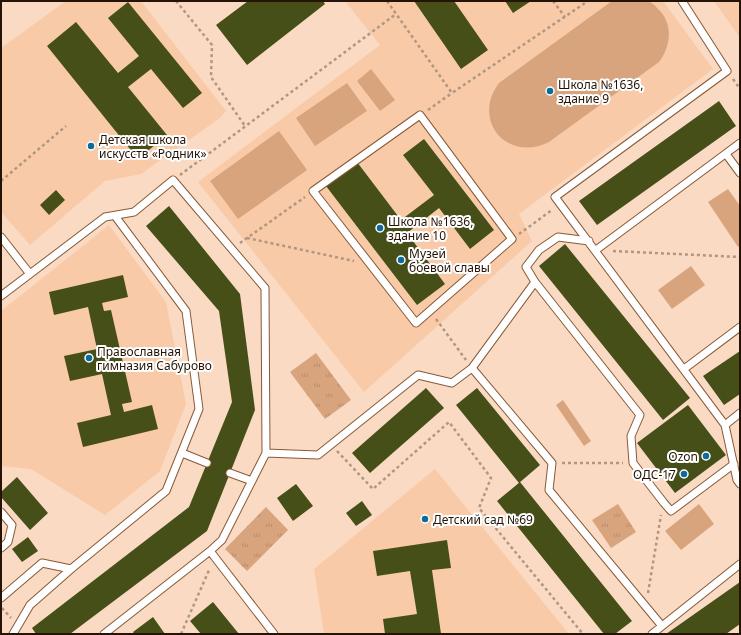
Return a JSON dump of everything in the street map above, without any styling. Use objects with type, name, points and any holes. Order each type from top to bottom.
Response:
[{"type":"lane","points":[[682,1],[727,71],[555,197],[725,425],[737,480],[740,484]]},
{"type":"lane","points":[[420,115],[512,239],[416,323],[314,191],[420,115]]},
{"type":"lane","points":[[596,250],[740,143]]},
{"type":"lane","points":[[726,154],[740,173]]},
{"type":"lane","points":[[1,296],[105,217],[134,212],[173,180],[265,288],[266,453],[222,540],[104,634]]},
{"type":"lane","points":[[13,634],[30,605],[166,490],[199,409],[186,311],[115,216]]},
{"type":"lane","points":[[1,237],[30,274]]},
{"type":"lane","points":[[589,241],[558,237],[539,250],[526,267],[640,416],[631,436],[633,463],[671,511],[734,464]]},
{"type":"lane","points":[[266,453],[318,455],[418,375],[452,383],[472,368],[536,282]]},
{"type":"lane","points":[[684,369],[740,328]]},
{"type":"lane","points":[[472,368],[552,463],[549,490],[662,626]]},
{"type":"lane","points":[[725,425],[740,413]]},
{"type":"lane","points":[[182,453],[207,463]]},
{"type":"lane","points":[[230,473],[252,482]]},
{"type":"lane","points":[[1,512],[12,525],[8,542],[1,548]]},
{"type":"lane","points":[[210,551],[274,634]]},
{"type":"lane","points":[[1,598],[42,563],[71,569]]},
{"type":"lane","points":[[652,634],[740,564]]},
{"type":"path","points":[[176,1],[212,46],[211,77],[245,126]]},
{"type":"path","points":[[387,1],[452,93]]},
{"type":"path","points":[[553,1],[565,17]]},
{"type":"path","points":[[420,115],[588,1]]},
{"type":"path","points":[[173,180],[396,14]]},
{"type":"path","points":[[1,181],[66,126]]},
{"type":"path","points":[[232,249],[314,191]]},
{"type":"path","points":[[512,239],[560,204]]},
{"type":"path","points":[[247,238],[369,264]]},
{"type":"path","points":[[596,250],[740,257]]},
{"type":"path","points":[[430,312],[472,368]]},
{"type":"path","points":[[331,445],[373,490],[448,422],[491,478],[479,508],[583,634]]},
{"type":"path","points":[[552,463],[633,463]]},
{"type":"path","points":[[645,607],[664,503]]},
{"type":"path","points":[[181,634],[215,558]]},
{"type":"path","points":[[1,606],[18,625]]},
{"type":"shaded area","name":"Детская школа искусств «Родник»","points":[[66,1],[141,1],[226,111],[220,118],[141,174],[105,181],[30,245],[1,212],[1,48]]},
{"type":"shaded area","points":[[345,1],[663,1],[713,69],[519,214],[532,241],[364,392],[198,182],[380,45]]},
{"type":"shaded area","points":[[714,1],[740,1],[740,38]]},
{"type":"shaded area","name":"Православная гимназия Сабурово","points":[[109,225],[166,302],[186,404],[160,471],[105,515],[31,469],[1,466],[1,311]]},
{"type":"shaded area","name":"Детский сад №69","points":[[435,469],[569,634],[324,634],[314,569]]},
{"type":"green space","points":[[612,1],[647,1],[654,5],[662,14],[668,27],[669,35],[666,49],[659,62],[549,142],[534,147],[520,147],[507,142],[498,134],[491,123],[489,111],[491,97],[499,83]]},
{"type":"green space","points":[[371,69],[395,100],[380,111],[357,81]]},
{"type":"green space","points":[[347,83],[367,111],[315,146],[296,118]]},
{"type":"green space","points":[[279,131],[307,170],[238,219],[210,181]]},
{"type":"green space","points":[[728,189],[740,206],[740,246],[738,247],[708,202]]},
{"type":"green space","points":[[691,266],[705,285],[672,309],[658,290]]},
{"type":"green space","points":[[316,353],[351,400],[325,419],[290,372]]},
{"type":"green space","points":[[563,400],[591,441],[584,446],[556,405]]},
{"type":"green space","points":[[618,504],[636,532],[611,548],[592,520]]},
{"type":"green space","points":[[699,504],[714,524],[681,550],[665,531]]},
{"type":"green space","points":[[266,507],[288,530],[247,571],[225,549]]},
{"type":"building","points":[[248,1],[323,1],[325,4],[247,65],[216,25]]},
{"type":"building","points":[[414,1],[454,1],[488,50],[461,69]]},
{"type":"building","points":[[505,1],[531,1],[513,13]]},
{"type":"building","points":[[128,2],[202,93],[183,108],[151,69],[128,87],[167,135],[138,159],[47,46],[76,22],[118,73],[139,56],[108,18]]},
{"type":"building","points":[[719,101],[736,126],[597,225],[579,201]]},
{"type":"building","points":[[424,139],[494,230],[470,249],[439,208],[407,233],[445,284],[417,305],[326,186],[357,162],[401,220],[434,195],[403,155]]},
{"type":"building","points":[[56,190],[65,200],[49,215],[40,205]]},
{"type":"building","points":[[169,206],[240,294],[255,410],[207,531],[70,634],[36,634],[32,628],[189,507],[232,402],[219,311],[146,226]]},
{"type":"building","points":[[565,244],[690,398],[663,420],[539,266]]},
{"type":"building","points":[[123,275],[128,297],[102,303],[104,311],[111,310],[132,402],[122,404],[124,412],[152,405],[158,429],[83,447],[77,423],[111,415],[102,374],[70,381],[64,356],[97,349],[88,307],[54,315],[49,292]]},
{"type":"building","points":[[740,351],[740,394],[724,405],[703,376]]},
{"type":"building","points":[[426,388],[444,408],[370,473],[352,453]]},
{"type":"building","points":[[477,388],[540,465],[519,483],[456,405]]},
{"type":"building","points":[[688,405],[726,455],[675,493],[637,443]]},
{"type":"building","points":[[17,477],[48,513],[30,530],[1,497],[1,492]]},
{"type":"building","points":[[520,482],[632,621],[615,634],[604,634],[497,501]]},
{"type":"building","points":[[296,484],[313,506],[293,521],[277,498]]},
{"type":"building","points":[[362,501],[372,515],[356,526],[346,513]]},
{"type":"building","points":[[28,537],[38,551],[22,562],[12,549]]},
{"type":"building","points":[[447,540],[451,568],[432,570],[441,634],[385,634],[383,619],[417,614],[410,571],[377,576],[373,551]]},
{"type":"building","points":[[740,582],[740,624],[726,634],[666,634]]},
{"type":"building","points":[[213,602],[239,634],[201,634],[190,621]]},
{"type":"building","points":[[153,617],[165,634],[134,634],[133,632]]},
{"type":"place","name":"Школа №1636, здание 9","points":[[550,91]]},
{"type":"place","name":"Детская школа искусств «Родник»","points":[[91,146]]},
{"type":"place","name":"Школа №1636, здание 10","points":[[380,228]]},
{"type":"place","name":"Музей боевой славы","points":[[401,260]]},
{"type":"place","name":"Православная гимназия Сабурово","points":[[89,358]]},
{"type":"place","name":"Ozon","points":[[706,456]]},
{"type":"place","name":"ОДС-17","points":[[684,474]]},
{"type":"place","name":"Детский сад №69","points":[[425,519]]}]
